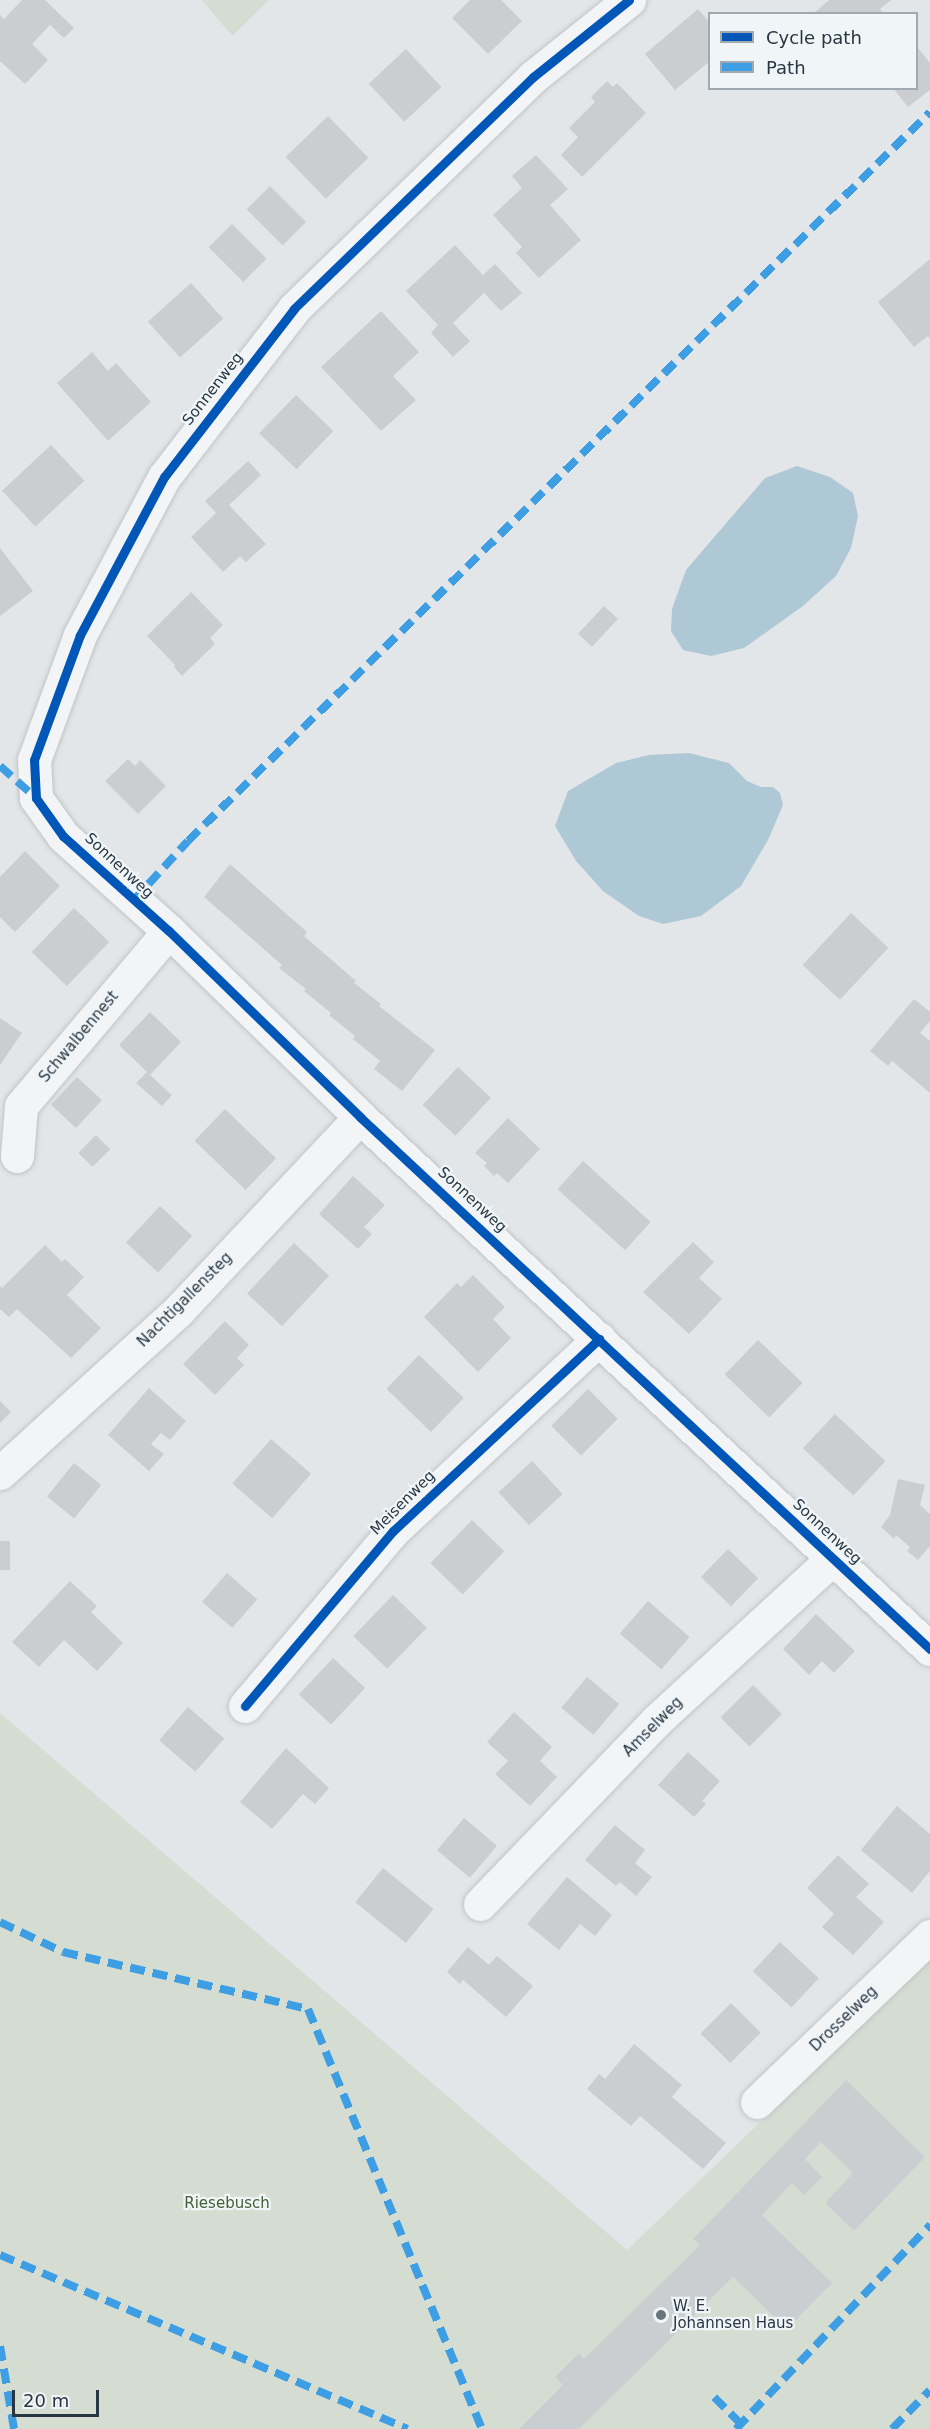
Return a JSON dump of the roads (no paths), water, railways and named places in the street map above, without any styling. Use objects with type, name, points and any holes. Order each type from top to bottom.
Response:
[{"type":"street","name":"Sonnenweg","points":[[629,0],[533,77],[294,309],[164,477],[80,635],[34,760],[36,798],[63,836],[169,931],[360,1117],[930,1649]]},
{"type":"street","name":"Schwalbennest","points":[[17,1156],[21,1106],[169,931]]},
{"type":"street","name":"Nachtigallensteg","points":[[0,1473],[178,1311],[360,1117]]},
{"type":"street","name":"Meisenweg","points":[[245,1706],[393,1531],[599,1339]]},
{"type":"street","name":"Amselweg","points":[[480,1904],[656,1721],[833,1558]]},
{"type":"street","name":"Drosselweg","points":[[758,2102],[930,1936]]},
{"type":"water","points":[[797,466],[830,477],[853,493],[858,516],[851,548],[836,576],[803,606],[744,648],[711,656],[683,650],[671,631],[672,609],[686,570],[765,478]]},
{"type":"water","points":[[689,753],[729,763],[747,781],[761,787],[773,787],[780,793],[783,805],[768,840],[741,886],[701,916],[663,924],[639,916],[603,891],[576,861],[555,826],[568,791],[616,763],[649,755]]},
{"type":"place","name":"W. E. Johannsen Haus","points":[[661,2315]]},
{"type":"park label","name":"Riesebusch","points":[[227,2204]]}]
